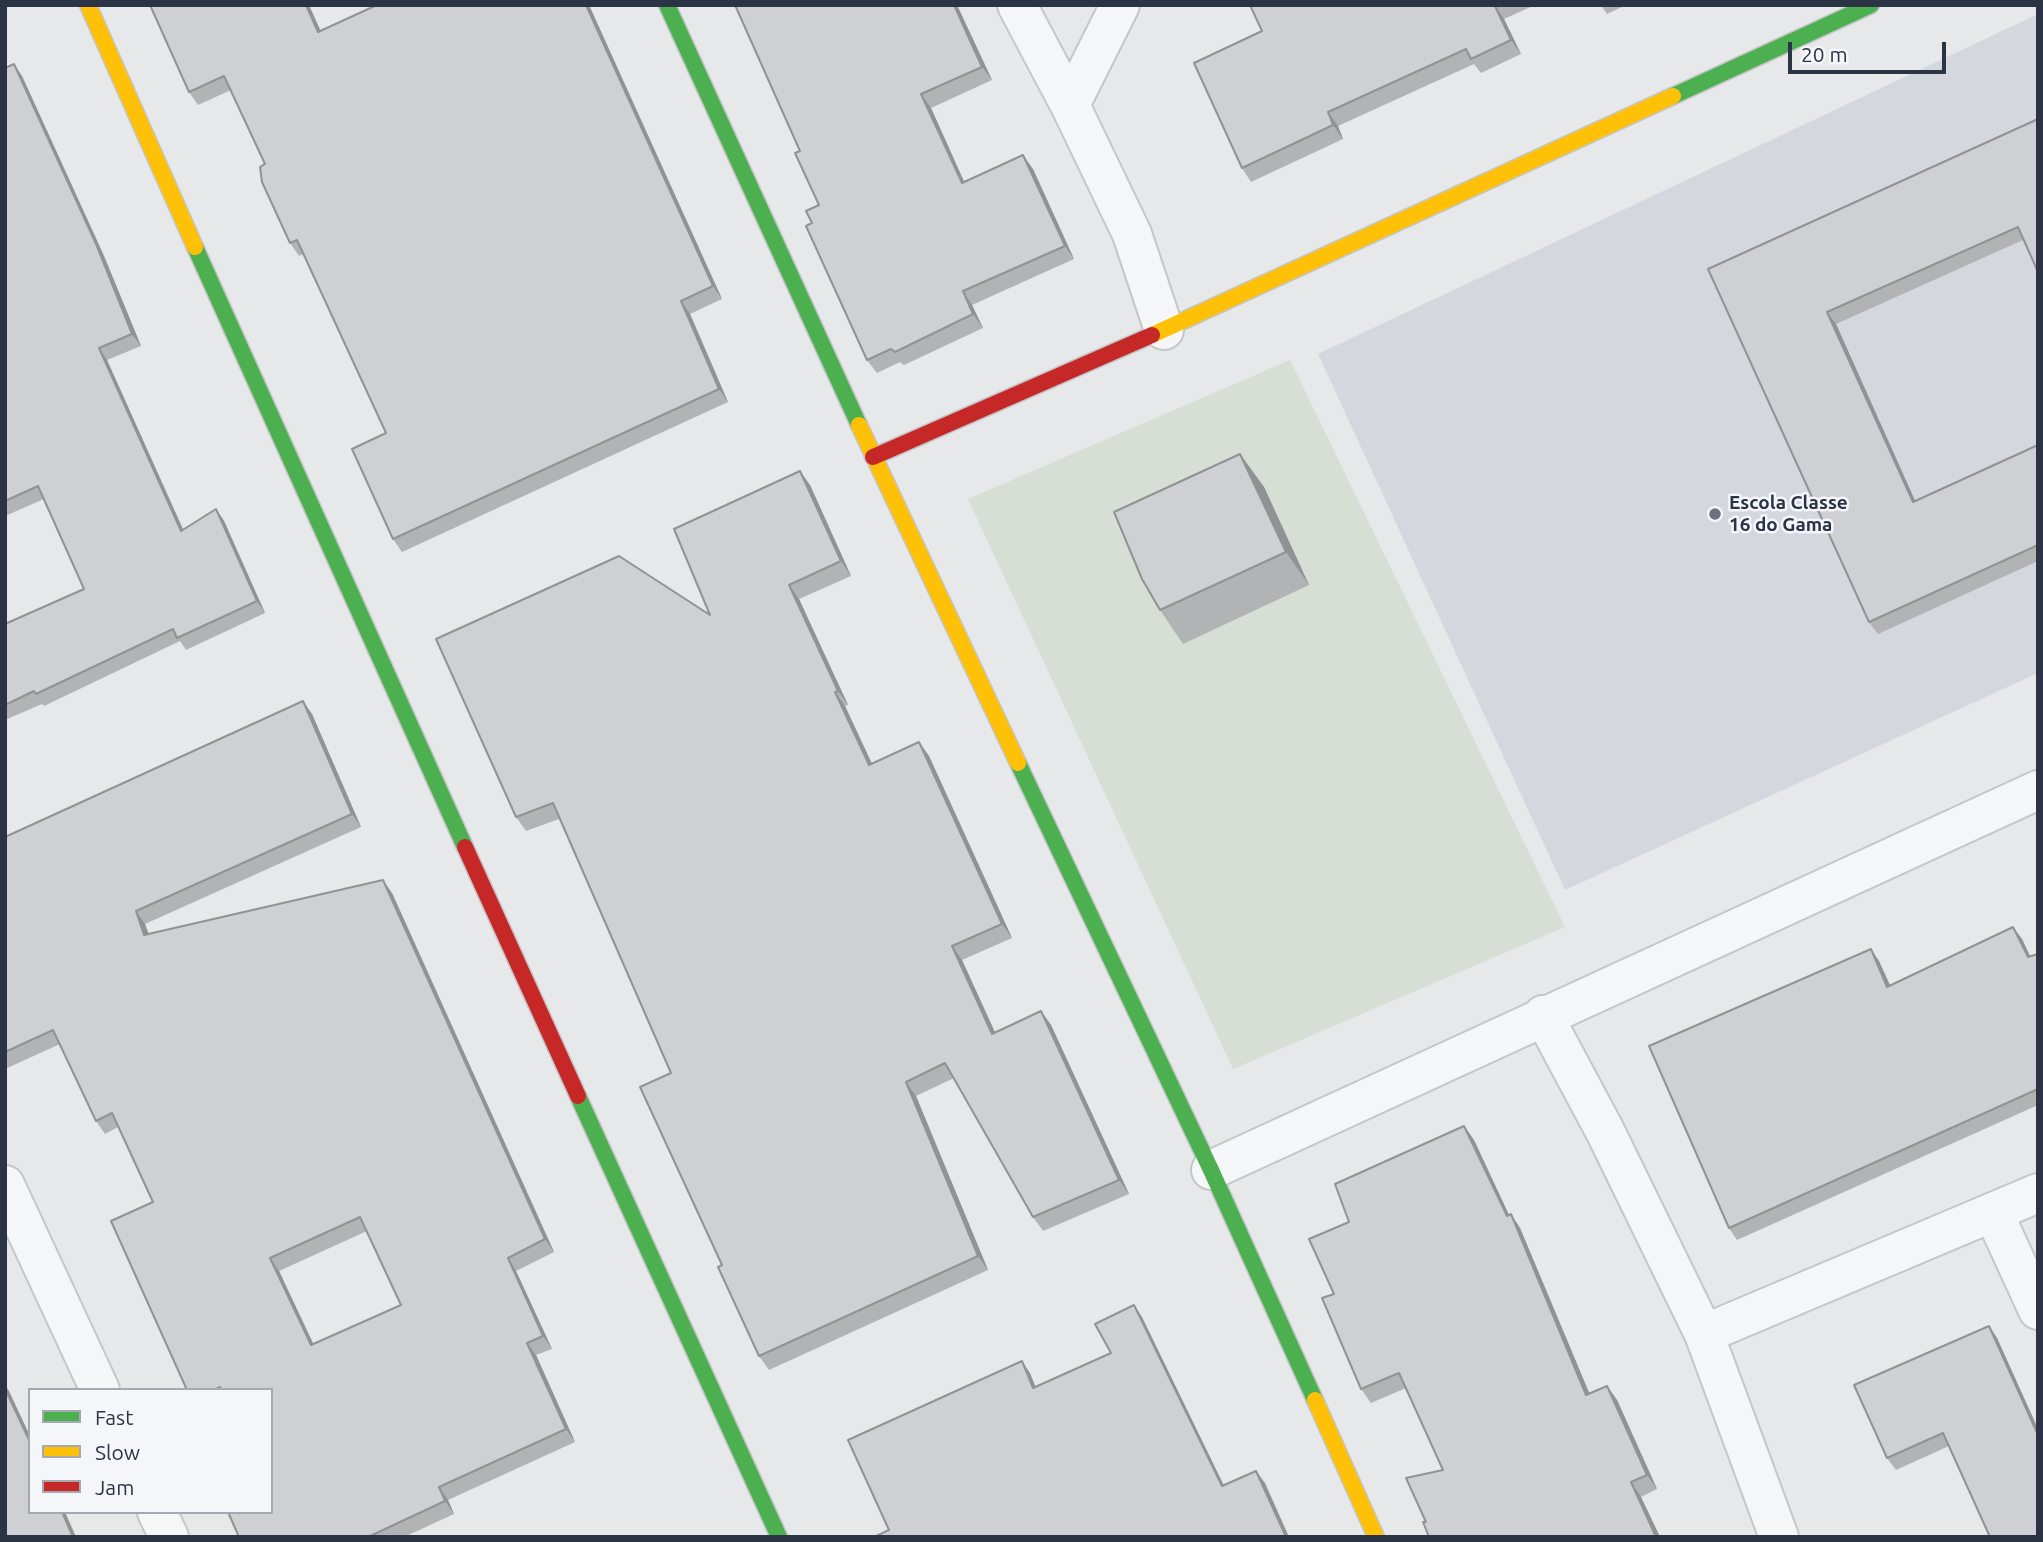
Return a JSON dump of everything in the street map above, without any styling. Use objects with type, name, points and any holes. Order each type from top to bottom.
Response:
[{"type":"street","points":[[88,5],[369,637],[779,1537]]},
{"type":"street","points":[[667,5],[873,457],[1211,1170],[1376,1537]]},
{"type":"street","points":[[1017,5],[1070,105],[1132,234],[1164,330]]},
{"type":"street","points":[[1070,105],[1120,5]]},
{"type":"street","points":[[873,457],[1164,330],[1822,15],[1871,5]]},
{"type":"street","points":[[1211,1170],[1543,1015],[2038,790]]},
{"type":"street","points":[[1543,1015],[1605,1131],[1704,1334],[1779,1537]]},
{"type":"street","points":[[5,1185],[99,1388]]},
{"type":"street","points":[[1704,1334],[2038,1193]]},
{"type":"street","points":[[1993,1212],[2038,1310]]},
{"type":"street","points":[[158,1514],[169,1537]]},
{"type":"shaded area","name":"Escola Classe 16 do Gama","points":[[2038,14],[2038,673],[1565,890],[1318,354]]},
{"type":"shaded area","points":[[1290,360],[1565,927],[1233,1069],[968,499]]},
{"type":"building","points":[[150,5],[306,5],[318,32],[377,5],[586,5],[713,286],[681,301],[719,389],[393,539],[352,449],[386,433],[297,240],[290,243],[262,182],[260,167],[265,164],[224,76],[189,92]]},
{"type":"building","points":[[735,5],[954,5],[982,67],[921,94],[962,183],[1023,155],[1065,246],[963,291],[973,314],[895,352],[891,349],[867,360],[806,226],[812,223],[806,211],[819,205],[795,153],[800,151]]},
{"type":"building","points":[[1250,5],[1495,5],[1511,40],[1471,59],[1466,49],[1328,112],[1333,125],[1242,168],[1194,63],[1262,31]]},
{"type":"building","points":[[14,64],[96,244],[132,334],[99,348],[181,531],[216,509],[257,601],[177,638],[173,629],[36,694],[34,691],[5,705],[5,624],[84,589],[38,486],[5,501],[5,68]]},
{"type":"building","points":[[2038,119],[2038,272],[2018,227],[1827,312],[1913,502],[2038,445],[2038,545],[1869,622],[1708,269]]},
{"type":"building","points":[[1240,454],[1286,552],[1160,610],[1142,579],[1114,512]]},
{"type":"building","points":[[800,471],[841,561],[789,585],[838,691],[835,692],[869,765],[919,742],[1002,924],[952,946],[992,1034],[1041,1011],[1119,1180],[1033,1217],[945,1063],[906,1082],[978,1256],[759,1356],[718,1267],[722,1265],[640,1087],[671,1073],[553,803],[516,817],[436,639],[619,556],[710,615],[674,529]]},
{"type":"building","points":[[303,701],[352,814],[136,911],[144,935],[383,880],[545,1239],[508,1258],[543,1336],[527,1343],[566,1429],[439,1487],[445,1501],[368,1537],[239,1537],[229,1514],[273,1514],[273,1388],[186,1388],[111,1221],[153,1202],[112,1113],[96,1121],[53,1030],[5,1052],[5,837]],"holes":[[[360,1217],[401,1305],[311,1345],[270,1258]]]},
{"type":"building","points":[[2013,927],[2028,957],[2038,954],[2038,1089],[1729,1228],[1649,1046],[1871,949],[1887,987]]},
{"type":"building","points":[[1464,1126],[1507,1216],[1511,1214],[1586,1395],[1607,1386],[1647,1475],[1631,1482],[1656,1537],[1429,1537],[1423,1522],[1426,1522],[1406,1478],[1443,1470],[1399,1373],[1361,1389],[1322,1298],[1334,1294],[1309,1239],[1349,1222],[1335,1184]]},
{"type":"building","points":[[1134,1305],[1222,1486],[1256,1471],[1286,1537],[874,1537],[889,1530],[848,1440],[1022,1361],[1033,1388],[1111,1353],[1095,1324]]},
{"type":"building","points":[[1989,1326],[2038,1435],[2038,1537],[1990,1537],[1943,1433],[1887,1458],[1854,1385]]},
{"type":"building","points":[[5,1389],[28,1438],[28,1514],[63,1514],[73,1537],[5,1537]]},
{"type":"traffic: fast","points":[[667,5],[859,425]]},
{"type":"traffic: fast","points":[[1673,96],[1871,5]]},
{"type":"traffic: fast","points":[[195,247],[465,847]]},
{"type":"traffic: fast","points":[[1018,763],[1211,1170],[1315,1400]]},
{"type":"traffic: fast","points":[[578,1096],[779,1537]]},
{"type":"traffic: slow","points":[[88,5],[195,247]]},
{"type":"traffic: slow","points":[[1152,335],[1673,96]]},
{"type":"traffic: slow","points":[[859,425],[1018,763]]},
{"type":"traffic: slow","points":[[1315,1400],[1376,1537]]},
{"type":"traffic: jam","points":[[873,457],[1152,335]]},
{"type":"traffic: jam","points":[[465,847],[578,1096]]},
{"type":"place","name":"Escola Classe 16 do Gama","points":[[1715,514]]}]
